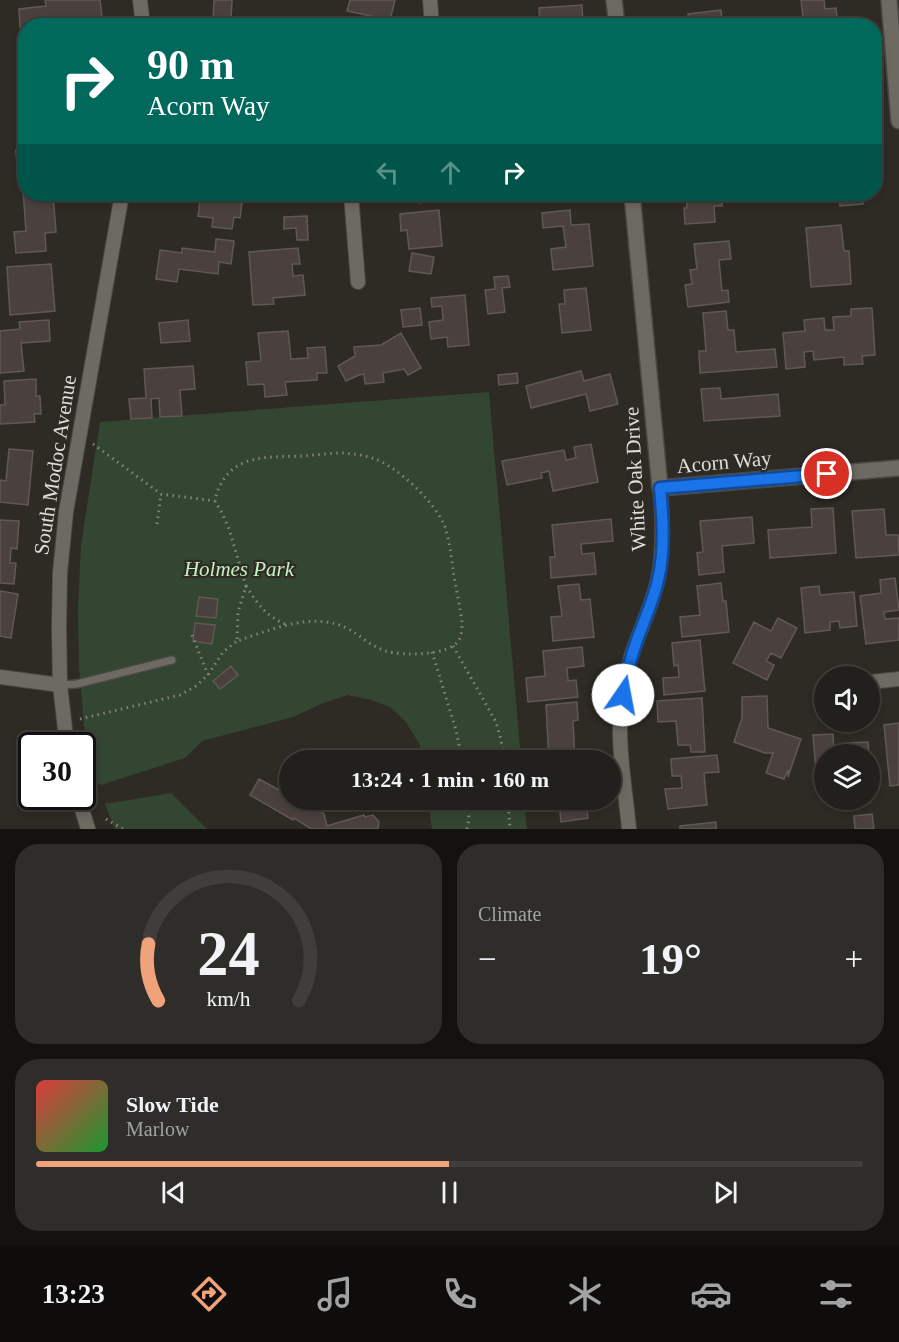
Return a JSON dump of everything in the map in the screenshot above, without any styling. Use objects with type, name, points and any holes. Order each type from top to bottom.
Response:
[{"type":"street","points":[[140,0],[142,18]]},
{"type":"street","points":[[430,0],[431,18]]},
{"type":"street","points":[[614,0],[616,18]]},
{"type":"street","points":[[889,0],[899,121]]},
{"type":"street","name":"South Modoc Avenue","points":[[65,732],[60,684],[60,573],[66,512],[121,201]]},
{"type":"street","points":[[352,201],[358,282]]},
{"type":"street","name":"White Oak Drive","points":[[629,829],[620,718],[631,658],[651,606],[658,579],[663,541],[663,515],[633,201]]},
{"type":"street","name":"Acorn Way","points":[[660,488],[899,468]]},
{"type":"street","points":[[0,677],[60,684]]},
{"type":"street","points":[[880,681],[899,680]]},
{"type":"street","points":[[82,810],[88,829]]},
{"type":"lane","points":[[60,684],[77,684],[172,660]]},
{"type":"path","points":[[78,441],[93,444],[161,494],[215,501]]},
{"type":"path","points":[[80,719],[180,695],[196,686],[208,675],[224,652],[237,641],[287,625],[323,621],[341,624],[374,646],[407,654],[443,651],[453,646],[460,639],[462,624],[450,547],[439,513],[410,482],[376,459],[358,454],[257,459],[238,465],[216,490],[215,501],[229,530],[246,586],[265,612],[287,625]]},
{"type":"path","points":[[157,524],[161,494]]},
{"type":"path","points":[[237,641],[238,612],[246,586]]},
{"type":"path","points":[[192,635],[208,675]]},
{"type":"path","points":[[453,646],[496,722],[503,750]]},
{"type":"path","points":[[432,652],[460,750]]},
{"type":"path","points":[[467,829],[468,810]]},
{"type":"path","points":[[509,810],[510,829]]},
{"type":"path","points":[[106,819],[123,829]]},
{"type":"green space","name":"Holmes Park","points":[[489,392],[520,750],[421,750],[406,722],[390,707],[348,695],[293,717],[202,741],[185,758],[101,785],[96,782],[96,732],[84,732],[79,666],[78,608],[81,545],[100,422]]},
{"type":"green space","points":[[171,793],[207,829],[115,829],[105,804]]},
{"type":"green space","points":[[429,810],[525,810],[527,829],[432,829]]},
{"type":"building","points":[[45,0],[100,0],[102,18],[20,18],[19,9],[46,6]]},
{"type":"building","points":[[214,0],[232,0],[231,18],[213,18]]},
{"type":"building","points":[[350,0],[395,0],[390,18],[347,11]]},
{"type":"building","points":[[801,0],[824,0],[825,9],[836,8],[837,18],[803,18]]},
{"type":"building","points":[[582,5],[583,18],[540,18],[539,8]]},
{"type":"building","points":[[721,10],[722,18],[689,18],[688,14]]},
{"type":"building","points":[[16,150],[18,150],[17,165]]},
{"type":"building","points":[[24,201],[54,201],[56,232],[45,233],[46,251],[16,253],[14,232],[26,231]]},
{"type":"building","points":[[200,201],[242,201],[240,218],[234,217],[232,229],[212,227],[213,218],[198,216]]},
{"type":"building","points":[[686,201],[722,201],[722,206],[714,206],[715,222],[685,224],[684,208],[687,208]]},
{"type":"building","points":[[840,201],[863,201],[863,204],[840,206]]},
{"type":"building","points":[[439,210],[442,246],[409,249],[407,230],[401,231],[400,214]]},
{"type":"building","points":[[570,210],[571,225],[589,224],[593,266],[553,270],[551,249],[566,247],[563,226],[543,228],[542,213]]},
{"type":"building","points":[[307,216],[308,240],[297,240],[296,228],[284,229],[284,217]]},
{"type":"building","points":[[841,225],[844,251],[849,251],[851,284],[811,287],[806,228]]},
{"type":"building","points":[[216,239],[234,241],[231,264],[219,262],[218,274],[179,269],[177,282],[156,279],[160,250],[182,253],[182,248],[215,252]]},
{"type":"building","points":[[729,241],[731,259],[719,260],[722,291],[728,290],[729,302],[688,307],[685,285],[692,284],[690,270],[697,269],[694,244]]},
{"type":"building","points":[[298,248],[300,264],[292,264],[293,276],[303,275],[305,295],[273,298],[274,304],[253,305],[249,252]]},
{"type":"building","points":[[412,253],[434,257],[431,274],[409,271]]},
{"type":"building","points":[[51,264],[55,311],[10,315],[7,267]]},
{"type":"building","points":[[508,276],[510,287],[502,288],[505,312],[488,314],[485,290],[495,289],[494,277]]},
{"type":"building","points":[[586,288],[591,330],[562,333],[559,304],[565,304],[564,290]]},
{"type":"building","points":[[465,295],[469,345],[448,347],[447,337],[431,339],[429,322],[443,320],[442,306],[432,307],[431,298]]},
{"type":"building","points":[[420,308],[422,325],[403,327],[401,310]]},
{"type":"building","points":[[872,308],[875,355],[862,356],[863,364],[844,365],[844,357],[814,360],[813,351],[804,352],[805,367],[786,369],[783,333],[805,331],[804,320],[824,318],[825,330],[834,330],[833,317],[851,316],[851,309]]},
{"type":"building","points":[[726,311],[728,330],[734,330],[736,352],[775,349],[777,367],[700,373],[699,351],[706,351],[703,313]]},
{"type":"building","points":[[49,320],[50,341],[21,343],[24,371],[0,373],[0,331],[20,329],[19,322]]},
{"type":"building","points":[[188,320],[190,341],[161,343],[159,323]]},
{"type":"building","points":[[288,331],[291,359],[308,358],[307,348],[325,347],[327,373],[317,373],[317,380],[285,382],[287,395],[265,397],[264,384],[248,385],[246,362],[261,361],[258,333]]},
{"type":"building","points":[[401,333],[421,368],[408,375],[404,369],[383,373],[384,382],[365,384],[364,374],[346,381],[338,366],[355,356],[354,347],[381,345]]},
{"type":"building","points":[[193,366],[195,389],[180,390],[182,416],[160,417],[159,398],[151,399],[152,418],[131,419],[129,399],[146,398],[144,369]]},
{"type":"building","points":[[581,371],[584,381],[610,374],[618,404],[590,411],[586,394],[531,408],[526,386]]},
{"type":"building","points":[[517,373],[518,383],[499,385],[498,375]]},
{"type":"building","points":[[36,379],[36,396],[40,396],[41,414],[34,414],[35,422],[0,424],[0,405],[5,405],[4,381]]},
{"type":"building","points":[[720,388],[721,399],[778,394],[780,416],[704,421],[701,389]]},
{"type":"building","points":[[591,444],[598,482],[553,491],[549,471],[541,473],[542,478],[507,485],[502,461],[564,450],[566,460],[576,458],[574,447]]},
{"type":"building","points":[[9,449],[33,451],[28,505],[0,502],[0,480],[6,481]]},
{"type":"building","points":[[833,508],[836,553],[770,558],[768,530],[812,527],[811,509]]},
{"type":"building","points":[[884,509],[886,535],[898,535],[899,555],[856,558],[852,511]]},
{"type":"building","points":[[752,517],[754,543],[722,546],[724,572],[699,575],[697,553],[703,552],[700,521]]},
{"type":"building","points":[[611,519],[613,541],[581,544],[582,554],[594,553],[596,574],[551,578],[550,557],[555,557],[552,525]]},
{"type":"building","points":[[0,520],[19,521],[17,549],[11,548],[10,563],[16,563],[14,584],[0,583]]},
{"type":"building","points":[[895,578],[899,610],[884,612],[885,619],[899,618],[899,640],[866,644],[860,596],[881,593],[880,580]]},
{"type":"building","points":[[721,583],[723,601],[726,601],[729,632],[682,637],[680,617],[700,615],[697,586]]},
{"type":"building","points":[[579,584],[581,600],[590,599],[594,637],[553,641],[551,617],[562,616],[558,586]]},
{"type":"building","points":[[819,586],[820,595],[854,592],[857,626],[840,628],[839,621],[830,622],[830,630],[805,633],[801,588]]},
{"type":"building","points":[[0,591],[18,594],[11,638],[0,636]]},
{"type":"building","points":[[199,597],[218,599],[216,618],[196,616]]},
{"type":"building","points":[[778,618],[797,628],[781,658],[771,653],[766,661],[774,665],[767,680],[733,663],[754,622],[771,631]]},
{"type":"building","points":[[195,623],[215,625],[212,644],[193,641]]},
{"type":"building","points":[[700,640],[705,691],[664,695],[663,678],[679,677],[678,665],[674,666],[672,643]]},
{"type":"building","points":[[582,647],[584,666],[567,668],[568,681],[576,680],[578,697],[528,702],[526,678],[545,676],[543,651]]},
{"type":"building","points":[[231,666],[238,675],[220,689],[213,681]]},
{"type":"building","points":[[767,696],[768,728],[801,739],[788,777],[788,770],[784,779],[766,773],[773,753],[765,753],[734,742],[742,718],[742,697]]},
{"type":"building","points":[[702,698],[705,752],[691,752],[690,745],[678,745],[676,721],[658,722],[657,701]]},
{"type":"building","points":[[577,702],[578,720],[573,721],[574,750],[548,750],[546,705]]},
{"type":"building","points":[[899,723],[899,785],[890,786],[884,725]]},
{"type":"building","points":[[833,734],[834,744],[814,744],[814,747],[813,735]]},
{"type":"building","points":[[868,742],[868,744],[846,743]]},
{"type":"building","points":[[717,755],[719,772],[704,773],[707,805],[668,809],[665,789],[682,788],[681,776],[672,776],[671,759]]},
{"type":"building","points":[[259,779],[279,790],[279,810],[320,810],[324,814],[327,826],[364,815],[365,817],[373,815],[379,822],[378,829],[311,829],[250,795]]},
{"type":"building","points":[[560,810],[587,810],[588,818],[561,822]]},
{"type":"building","points":[[872,814],[874,829],[855,829],[854,816]]},
{"type":"building","points":[[716,822],[716,829],[680,829],[680,826]]},
{"type":"route","points":[[623,695],[631,658],[651,606],[658,579],[663,541],[660,488],[827,474]]}]
